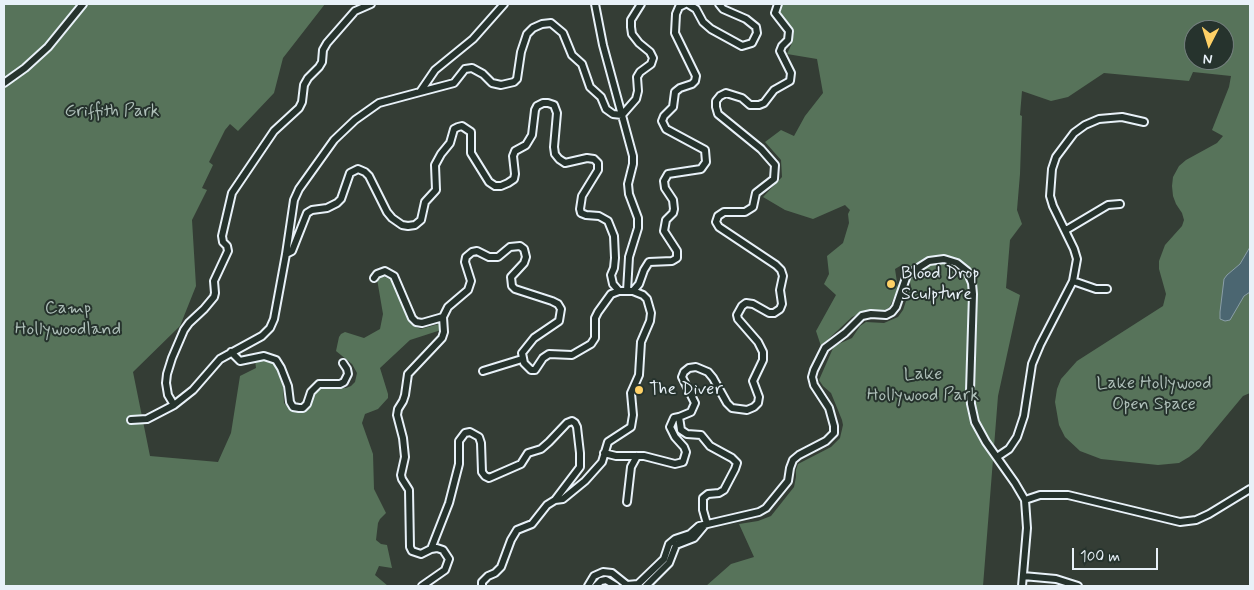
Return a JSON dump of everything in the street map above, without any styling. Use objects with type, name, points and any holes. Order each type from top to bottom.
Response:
[{"type":"street","points":[[4,83],[25,68],[48,47],[83,4]]},
{"type":"street","points":[[174,406],[168,395],[167,374],[175,349],[184,330],[214,297],[214,281],[228,251],[222,236],[232,193],[274,131],[299,108],[302,102],[304,85],[322,62],[323,50],[327,43],[354,11],[371,4]]},
{"type":"street","points":[[420,92],[434,70],[473,39],[504,4]]},
{"type":"street","points":[[595,4],[603,45],[633,156],[628,184],[629,194],[638,218],[634,244],[629,257],[630,291]]},
{"type":"street","points":[[622,115],[636,99],[638,91],[636,77],[651,64],[653,58],[650,52],[639,44],[632,34],[631,20],[641,4]]},
{"type":"street","points":[[630,291],[640,284],[644,270],[649,262],[672,261],[677,258],[677,251],[664,231],[666,220],[674,209],[673,200],[664,188],[664,181],[668,174],[700,169],[706,162],[704,150],[666,129],[662,121],[672,106],[675,92],[692,84],[696,76],[675,33],[676,14],[679,7],[686,4],[696,9],[703,22],[711,29],[742,46],[752,43],[757,32],[753,23],[723,9],[719,4]]},
{"type":"street","points":[[604,453],[616,456],[651,457],[675,464],[683,462],[686,452],[684,446],[674,437],[670,427],[674,418],[691,412],[695,403],[682,377],[689,368],[696,367],[708,372],[732,408],[747,410],[758,403],[759,397],[753,381],[763,360],[763,352],[758,342],[738,320],[737,314],[742,306],[746,304],[753,304],[769,313],[774,313],[780,309],[782,304],[780,290],[783,276],[781,270],[719,227],[716,222],[718,216],[724,212],[745,212],[749,210],[755,202],[755,197],[759,190],[774,179],[775,165],[718,114],[716,101],[720,96],[726,94],[742,98],[750,105],[758,105],[764,103],[774,90],[790,80],[791,73],[780,50],[788,40],[789,31],[775,12],[778,4]]},
{"type":"street","points":[[131,420],[147,419],[174,406],[194,390],[220,359],[262,336],[270,328],[274,319],[294,200],[299,189],[334,140],[355,120],[379,103],[454,83],[465,69],[472,68],[478,70],[492,83],[500,85],[514,82],[517,79],[520,52],[527,34],[533,28],[551,23],[562,33],[572,55],[582,64],[590,87],[601,97],[606,110],[613,114],[622,115]]},
{"type":"street","points":[[286,254],[292,251],[307,213],[312,210],[327,208],[337,203],[341,199],[350,173],[358,169],[369,176],[387,212],[392,218],[402,225],[415,225],[421,220],[426,202],[436,190],[435,165],[450,143],[454,130],[458,127],[462,126],[470,132],[471,153],[489,182],[495,186],[508,184],[514,179],[515,174],[513,156],[515,152],[526,146],[532,135],[534,110],[537,106],[548,102],[554,105],[557,113],[554,147],[555,154],[559,159],[566,163],[587,158],[594,159],[598,163],[598,170],[582,196],[580,209],[581,213],[586,215],[604,218],[612,228],[615,258],[611,275],[613,284],[619,291]]},
{"type":"street","points":[[997,457],[1009,449],[1017,437],[1024,416],[1032,364],[1073,281],[1077,259],[1050,196],[1052,169],[1056,157],[1064,144],[1085,124],[1099,119],[1122,117],[1144,122]]},
{"type":"street","points":[[1066,230],[1108,205],[1120,204]]},
{"type":"street","points":[[422,586],[445,570],[449,559],[443,550],[438,548],[421,554],[412,551],[410,547],[409,490],[401,475],[405,457],[403,438],[397,415],[405,395],[408,374],[442,338],[444,332],[443,317],[453,302],[468,290],[471,281],[465,262],[469,254],[477,252],[489,257],[498,257],[510,247],[520,246],[524,249],[526,257],[524,263],[511,277],[512,286],[515,289],[552,300],[561,309],[558,320],[534,338],[522,353],[522,359],[527,368],[531,370],[535,370],[549,354],[572,355],[587,348],[595,338],[595,318],[611,294],[619,291],[630,291],[643,295],[647,299],[650,321],[641,342],[639,376],[631,393],[633,421],[626,431],[608,442],[602,462],[596,470],[563,499],[555,500]]},
{"type":"street","points":[[588,586],[594,576],[603,572],[612,573],[627,585],[638,584],[664,560],[672,541],[690,534],[699,526],[763,510],[770,505],[787,484],[791,464],[796,457],[832,436],[834,421],[827,404],[814,385],[812,377],[825,348],[848,330],[858,318],[867,315],[886,315],[892,312],[896,307],[905,278],[912,271],[929,261],[944,258],[957,263],[970,277],[973,294],[971,404],[980,432],[1025,500],[1027,528],[1022,586]]},
{"type":"street","points":[[374,278],[377,274],[385,271],[394,276],[412,318],[416,322],[422,323],[443,317]]},
{"type":"street","points":[[1073,281],[1096,289],[1107,289]]},
{"type":"street","points":[[231,352],[240,361],[264,356],[276,360],[288,386],[290,402],[293,407],[298,408],[303,408],[307,404],[311,392],[318,384],[340,384],[344,382],[348,374],[347,369],[342,363]]},
{"type":"street","points":[[483,370],[522,359]]},
{"type":"street","points":[[680,417],[681,430],[687,434],[701,435],[710,446],[732,458],[736,463],[736,470],[724,490],[719,493],[708,494],[703,498],[706,525]]},
{"type":"street","points":[[431,549],[449,503],[459,464],[459,442],[465,433],[470,432],[479,437],[482,472],[489,478],[521,464],[528,453],[541,449],[567,423],[572,421],[575,423],[581,461],[580,467],[555,500],[541,511],[537,520],[517,530],[511,540],[501,567],[495,573],[488,576],[482,582],[482,586]]},
{"type":"street","points":[[627,502],[631,467],[637,456]]},
{"type":"street","points":[[1025,500],[1040,495],[1068,495],[1180,522],[1196,520],[1209,514],[1250,489]]},
{"type":"street","points":[[646,586],[669,563],[676,545],[694,538],[706,525]]},
{"type":"street","points":[[1023,576],[1056,579],[1078,586]]},
{"type":"street","points":[[596,586],[601,581],[606,580],[616,586]]},
{"type":"green space","name":"Griffith Park","points":[[4,4],[325,4],[283,58],[274,93],[238,131],[230,124],[225,130],[209,162],[213,165],[202,188],[207,190],[192,220],[196,286],[180,326],[133,372],[150,456],[218,462],[231,433],[240,376],[256,368],[255,360],[269,360],[276,366],[283,386],[284,403],[290,410],[295,412],[309,408],[316,391],[319,389],[346,388],[355,382],[357,373],[352,364],[336,351],[339,337],[345,332],[364,338],[380,329],[383,314],[377,279],[383,276],[391,280],[395,284],[413,326],[421,329],[439,324],[441,330],[410,340],[380,368],[388,398],[378,409],[365,414],[362,423],[373,454],[374,489],[386,513],[378,523],[376,540],[381,544],[387,545],[392,568],[379,566],[375,575],[388,586],[4,586]]},
{"type":"green space","points":[[780,4],[1250,4],[1250,393],[1243,396],[1199,449],[1179,463],[1158,465],[1101,459],[1080,451],[1065,437],[1059,425],[1055,402],[1061,379],[1077,361],[1163,306],[1166,294],[1159,269],[1159,261],[1165,245],[1182,226],[1184,220],[1173,196],[1173,177],[1179,166],[1186,160],[1217,143],[1223,136],[1212,130],[1229,87],[1231,76],[1193,72],[1189,81],[1104,73],[1068,97],[1051,101],[1022,91],[1017,210],[1022,224],[1010,240],[1006,288],[1020,295],[998,396],[983,586],[706,586],[731,564],[754,557],[739,524],[758,521],[771,516],[794,487],[798,464],[831,447],[840,438],[843,425],[842,420],[831,393],[819,380],[834,346],[852,338],[860,326],[866,322],[884,323],[898,317],[903,310],[911,286],[906,266],[900,266],[895,269],[898,289],[889,308],[882,311],[862,312],[852,317],[821,346],[816,331],[836,295],[824,284],[829,274],[827,256],[843,243],[849,223],[848,214],[850,210],[845,205],[813,219],[785,210],[763,197],[782,177],[781,160],[765,142],[781,130],[794,136],[805,116],[823,93],[817,59],[787,54],[792,43],[794,31],[778,13]]},
{"type":"water","points":[[1250,247],[1250,292],[1244,296],[1230,320],[1225,321],[1220,319],[1224,279],[1240,264]]},
{"type":"place","name":"Blood Drop Sculpture","points":[[891,284]]},
{"type":"place","name":"The Diver","points":[[639,390]]},
{"type":"park label","name":"Camp Hollywoodland","points":[[68,319]]},
{"type":"park label","name":"Lake Hollywood Park","points":[[923,385]]},
{"type":"park label","name":"Lake Hollywood Open Space","points":[[1154,394]]}]
